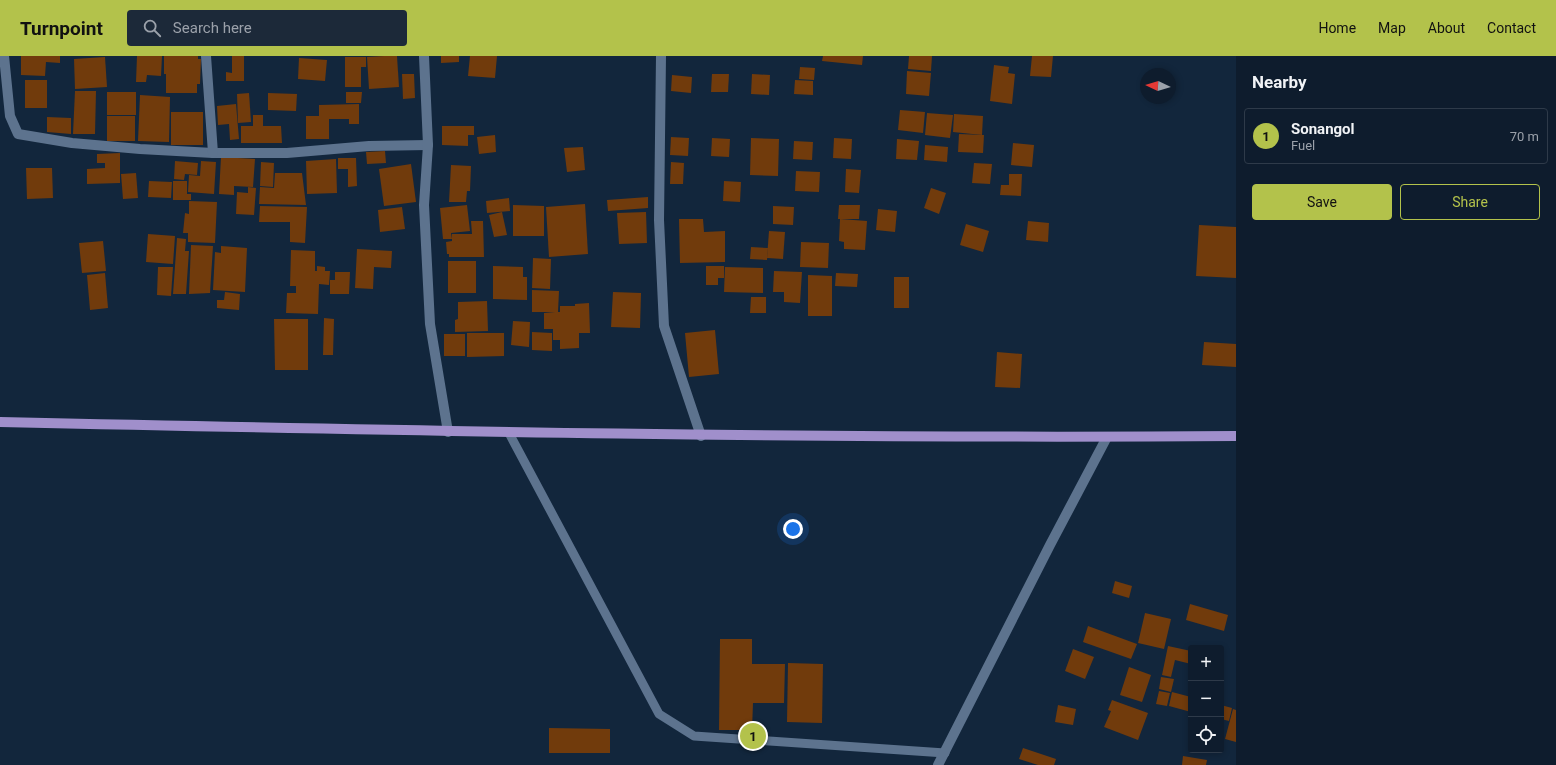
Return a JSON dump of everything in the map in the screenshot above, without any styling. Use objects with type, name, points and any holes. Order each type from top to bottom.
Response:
[{"type":"main road","points":[[0,422],[701,436],[1236,436]]},
{"type":"street","points":[[4,56],[10,116],[18,134],[72,143],[213,153],[287,153],[368,146],[428,145]]},
{"type":"street","points":[[206,56],[213,153]]},
{"type":"street","points":[[424,56],[428,145],[424,205],[430,324],[448,432]]},
{"type":"street","points":[[662,56],[659,220],[664,326],[701,436]]},
{"type":"street","points":[[938,765],[1050,545],[1107,437]]},
{"type":"lane","points":[[510,433],[659,714],[694,736],[945,753]]},
{"type":"building","points":[[21,56],[60,56],[60,63],[46,62],[45,76],[21,75]]},
{"type":"building","points":[[137,56],[162,56],[161,76],[147,75],[146,82],[136,82]]},
{"type":"building","points":[[164,56],[198,56],[198,59],[201,59],[200,84],[197,84],[197,93],[166,93]]},
{"type":"building","points":[[232,56],[244,56],[244,81],[226,81],[226,72],[232,73]]},
{"type":"building","points":[[397,56],[399,87],[369,89],[367,57]]},
{"type":"building","points":[[441,56],[459,56],[459,62],[441,63]]},
{"type":"building","points":[[470,56],[497,56],[495,78],[468,76]]},
{"type":"building","points":[[823,56],[863,56],[862,65],[822,61]]},
{"type":"building","points":[[909,56],[932,56],[931,71],[908,69]]},
{"type":"building","points":[[1032,56],[1053,56],[1051,77],[1030,76]]},
{"type":"building","points":[[105,57],[107,87],[75,89],[74,59]]},
{"type":"building","points":[[345,57],[366,57],[366,67],[361,67],[361,87],[345,87]]},
{"type":"building","points":[[299,58],[327,60],[325,81],[298,79]]},
{"type":"building","points":[[994,65],[1009,67],[1008,73],[1015,74],[1012,104],[990,101]]},
{"type":"building","points":[[800,67],[815,68],[814,80],[799,79]]},
{"type":"building","points":[[907,71],[931,73],[929,96],[906,94]]},
{"type":"building","points":[[402,74],[414,74],[415,98],[403,99]]},
{"type":"building","points":[[712,74],[729,74],[728,92],[711,92]]},
{"type":"building","points":[[752,74],[770,75],[769,95],[751,94]]},
{"type":"building","points":[[672,75],[692,77],[691,93],[671,91]]},
{"type":"building","points":[[25,80],[47,80],[47,108],[25,108]]},
{"type":"building","points":[[795,80],[813,81],[813,95],[794,94]]},
{"type":"building","points":[[75,91],[96,91],[95,134],[73,134]]},
{"type":"building","points":[[107,92],[136,92],[136,115],[107,115]]},
{"type":"building","points":[[346,92],[362,92],[361,103],[346,103]]},
{"type":"building","points":[[249,93],[251,122],[238,123],[237,94]]},
{"type":"building","points":[[268,93],[297,94],[296,111],[268,110]]},
{"type":"building","points":[[140,95],[170,97],[169,142],[138,141]]},
{"type":"building","points":[[236,104],[239,139],[230,140],[229,124],[218,125],[217,106]]},
{"type":"building","points":[[359,104],[359,124],[349,124],[349,119],[329,119],[329,139],[306,139],[306,116],[319,116],[319,105]]},
{"type":"building","points":[[900,110],[925,112],[923,133],[898,130]]},
{"type":"building","points":[[171,112],[203,112],[203,145],[171,145]]},
{"type":"building","points":[[927,113],[953,115],[950,138],[925,135]]},
{"type":"building","points":[[954,114],[983,116],[982,135],[953,132]]},
{"type":"building","points":[[253,115],[263,115],[263,126],[281,126],[282,143],[241,143],[241,126],[253,126]]},
{"type":"building","points":[[107,116],[135,116],[135,141],[107,141]]},
{"type":"building","points":[[47,117],[71,118],[71,134],[47,132]]},
{"type":"building","points":[[442,126],[474,126],[474,135],[468,135],[468,146],[442,145]]},
{"type":"building","points":[[959,134],[984,135],[983,153],[958,152]]},
{"type":"building","points":[[495,135],[496,152],[479,154],[477,137]]},
{"type":"building","points":[[671,137],[689,138],[688,156],[670,155]]},
{"type":"building","points":[[712,138],[730,139],[729,157],[711,156]]},
{"type":"building","points":[[751,138],[779,139],[778,176],[750,175]]},
{"type":"building","points":[[834,138],[852,139],[851,159],[833,158]]},
{"type":"building","points":[[897,139],[919,141],[917,160],[896,159]]},
{"type":"building","points":[[794,141],[813,142],[812,160],[793,159]]},
{"type":"building","points":[[1013,143],[1034,145],[1032,167],[1011,165]]},
{"type":"building","points":[[925,145],[948,147],[947,162],[924,160]]},
{"type":"building","points":[[583,147],[585,170],[567,172],[564,148]]},
{"type":"building","points":[[385,151],[386,163],[367,164],[366,152]]},
{"type":"building","points":[[120,153],[120,183],[87,184],[87,169],[105,168],[105,163],[97,163],[97,154]]},
{"type":"building","points":[[221,157],[255,159],[253,187],[234,186],[234,195],[219,194]]},
{"type":"building","points":[[338,158],[356,158],[357,186],[348,187],[348,169],[338,169]]},
{"type":"building","points":[[336,159],[337,193],[307,194],[306,161]]},
{"type":"building","points":[[175,161],[198,163],[197,175],[185,174],[184,180],[174,179]]},
{"type":"building","points":[[201,161],[216,162],[214,194],[188,192],[189,175],[200,176]]},
{"type":"building","points":[[261,162],[274,163],[273,187],[260,186]]},
{"type":"building","points":[[671,162],[684,163],[683,184],[670,184]]},
{"type":"building","points":[[974,163],[992,164],[990,184],[972,183]]},
{"type":"building","points":[[411,164],[416,202],[384,206],[379,169]]},
{"type":"building","points":[[451,165],[471,166],[470,191],[467,191],[466,202],[449,202]]},
{"type":"building","points":[[26,168],[52,168],[53,198],[27,199]]},
{"type":"building","points":[[846,169],[861,170],[859,193],[845,192]]},
{"type":"building","points":[[796,171],[820,172],[819,192],[795,191]]},
{"type":"building","points":[[136,173],[138,198],[123,199],[121,174]]},
{"type":"building","points":[[275,173],[302,173],[306,205],[259,204],[260,187],[274,188]]},
{"type":"building","points":[[1009,174],[1022,174],[1021,196],[1000,195],[1001,185],[1009,185]]},
{"type":"building","points":[[149,181],[172,182],[171,198],[148,197]]},
{"type":"building","points":[[173,181],[187,181],[187,194],[191,194],[191,200],[173,200]]},
{"type":"building","points":[[724,181],[741,182],[740,202],[723,201]]},
{"type":"building","points":[[248,187],[256,188],[254,215],[236,214],[237,192],[248,193]]},
{"type":"building","points":[[931,188],[946,193],[939,214],[924,208]]},
{"type":"building","points":[[648,197],[648,208],[608,211],[607,200]]},
{"type":"building","points":[[509,198],[510,211],[487,213],[486,201]]},
{"type":"building","points":[[189,201],[217,202],[215,243],[188,242],[188,233],[183,233],[185,213],[189,214]]},
{"type":"building","points":[[585,204],[588,254],[549,257],[546,207]]},
{"type":"building","points":[[467,205],[470,231],[451,233],[452,239],[443,239],[440,208]]},
{"type":"building","points":[[513,205],[544,206],[544,236],[513,236]]},
{"type":"building","points":[[839,205],[860,205],[859,219],[838,219]]},
{"type":"building","points":[[260,206],[307,207],[305,243],[290,242],[290,222],[259,222]]},
{"type":"building","points":[[773,206],[794,207],[793,225],[773,224]]},
{"type":"building","points":[[402,207],[405,229],[380,232],[378,210]]},
{"type":"building","points":[[878,209],[897,211],[895,232],[876,230]]},
{"type":"building","points":[[502,212],[507,235],[494,237],[489,215]]},
{"type":"building","points":[[646,212],[647,243],[619,244],[617,213]]},
{"type":"building","points":[[679,219],[703,219],[704,232],[725,231],[725,262],[680,263]]},
{"type":"building","points":[[840,219],[867,221],[865,250],[844,249],[844,242],[839,241]]},
{"type":"building","points":[[471,221],[483,221],[484,257],[449,257],[449,254],[447,254],[446,242],[452,241],[452,234],[472,234]]},
{"type":"building","points":[[1028,221],[1049,223],[1048,242],[1026,240]]},
{"type":"building","points":[[966,224],[989,231],[983,252],[960,245]]},
{"type":"building","points":[[1199,225],[1236,227],[1236,278],[1196,276]]},
{"type":"building","points":[[769,231],[785,232],[783,259],[767,258]]},
{"type":"building","points":[[148,234],[175,236],[173,264],[146,262]]},
{"type":"building","points":[[177,238],[186,239],[185,251],[189,251],[186,294],[173,294]]},
{"type":"building","points":[[103,241],[106,271],[82,273],[79,243]]},
{"type":"building","points":[[801,242],[829,243],[828,268],[800,267]]},
{"type":"building","points":[[191,245],[213,246],[210,293],[189,294]]},
{"type":"building","points":[[221,246],[247,248],[245,292],[213,290],[215,252],[221,253]]},
{"type":"building","points":[[751,247],[768,248],[767,260],[750,259]]},
{"type":"building","points":[[357,249],[392,251],[391,268],[374,267],[373,289],[355,288]]},
{"type":"building","points":[[291,250],[315,251],[315,271],[317,271],[317,266],[325,267],[325,271],[330,271],[329,285],[319,284],[318,314],[286,313],[287,293],[296,293],[296,286],[290,286]]},
{"type":"building","points":[[533,258],[551,259],[550,289],[532,288]]},
{"type":"building","points":[[448,261],[476,261],[476,293],[448,293]]},
{"type":"building","points":[[493,266],[523,267],[523,277],[527,277],[527,300],[493,299]]},
{"type":"building","points":[[706,266],[724,266],[724,278],[718,278],[718,285],[706,285]]},
{"type":"building","points":[[158,267],[173,267],[171,296],[157,295]]},
{"type":"building","points":[[725,267],[763,268],[763,293],[724,292]]},
{"type":"building","points":[[774,271],[802,272],[800,303],[784,302],[784,292],[773,292]]},
{"type":"building","points":[[335,272],[350,272],[349,294],[330,294],[330,280],[335,280]]},
{"type":"building","points":[[105,273],[108,308],[90,310],[87,275]]},
{"type":"building","points":[[836,273],[858,274],[857,287],[835,286]]},
{"type":"building","points":[[808,275],[832,276],[832,316],[808,316]]},
{"type":"building","points":[[894,277],[909,277],[909,308],[894,308]]},
{"type":"building","points":[[532,290],[559,291],[558,312],[560,312],[560,306],[575,306],[575,304],[589,303],[590,333],[579,333],[579,348],[560,349],[560,340],[553,340],[553,329],[544,329],[544,313],[555,312],[532,312]]},
{"type":"building","points":[[225,292],[240,294],[239,310],[217,308],[217,300],[224,300]]},
{"type":"building","points":[[613,292],[641,293],[640,328],[611,327]]},
{"type":"building","points":[[751,297],[766,297],[766,313],[750,313]]},
{"type":"building","points":[[487,301],[488,331],[455,332],[455,320],[458,319],[458,302]]},
{"type":"building","points":[[324,318],[334,319],[333,355],[323,355]]},
{"type":"building","points":[[274,319],[308,319],[308,370],[275,370]]},
{"type":"building","points":[[513,321],[530,322],[529,347],[511,345]]},
{"type":"building","points":[[715,330],[719,374],[689,377],[685,333]]},
{"type":"building","points":[[532,332],[552,333],[552,351],[532,350]]},
{"type":"building","points":[[467,333],[504,333],[504,356],[467,357]]},
{"type":"building","points":[[444,334],[465,334],[465,356],[444,356]]},
{"type":"building","points":[[1204,342],[1236,344],[1236,367],[1202,365]]},
{"type":"building","points":[[997,352],[1022,354],[1020,388],[995,387]]},
{"type":"building","points":[[1115,581],[1132,586],[1129,598],[1112,593]]},
{"type":"building","points":[[1190,604],[1228,615],[1224,631],[1186,620]]},
{"type":"building","points":[[1145,613],[1171,619],[1164,649],[1138,643]]},
{"type":"building","points":[[1088,626],[1137,644],[1131,659],[1083,642]]},
{"type":"building","points":[[720,639],[752,639],[752,664],[785,664],[784,703],[753,703],[752,730],[719,730]]},
{"type":"building","points":[[1168,646],[1188,650],[1188,663],[1175,660],[1171,677],[1162,675]]},
{"type":"building","points":[[1073,649],[1094,657],[1085,679],[1065,671]]},
{"type":"building","points":[[788,663],[823,664],[822,723],[787,722]]},
{"type":"building","points":[[1129,667],[1151,675],[1142,702],[1120,695]]},
{"type":"building","points":[[1161,677],[1174,679],[1171,692],[1159,689]]},
{"type":"building","points":[[1159,691],[1170,693],[1167,706],[1156,704]]},
{"type":"building","points":[[1172,692],[1188,696],[1188,711],[1169,706]]},
{"type":"building","points":[[1112,700],[1148,713],[1138,740],[1104,727],[1111,711],[1108,710]]},
{"type":"building","points":[[1058,705],[1076,709],[1073,725],[1055,722]]},
{"type":"building","points":[[1224,706],[1232,708],[1229,721],[1224,720]]},
{"type":"building","points":[[1233,709],[1236,710],[1236,742],[1225,739]]},
{"type":"building","points":[[549,728],[610,729],[610,753],[549,753]]},
{"type":"building","points":[[1023,748],[1056,759],[1054,765],[1038,765],[1019,759]]},
{"type":"building","points":[[1183,756],[1207,760],[1206,765],[1182,765]]},
{"type":"place","name":"Sonangol","points":[[753,736]]}]
